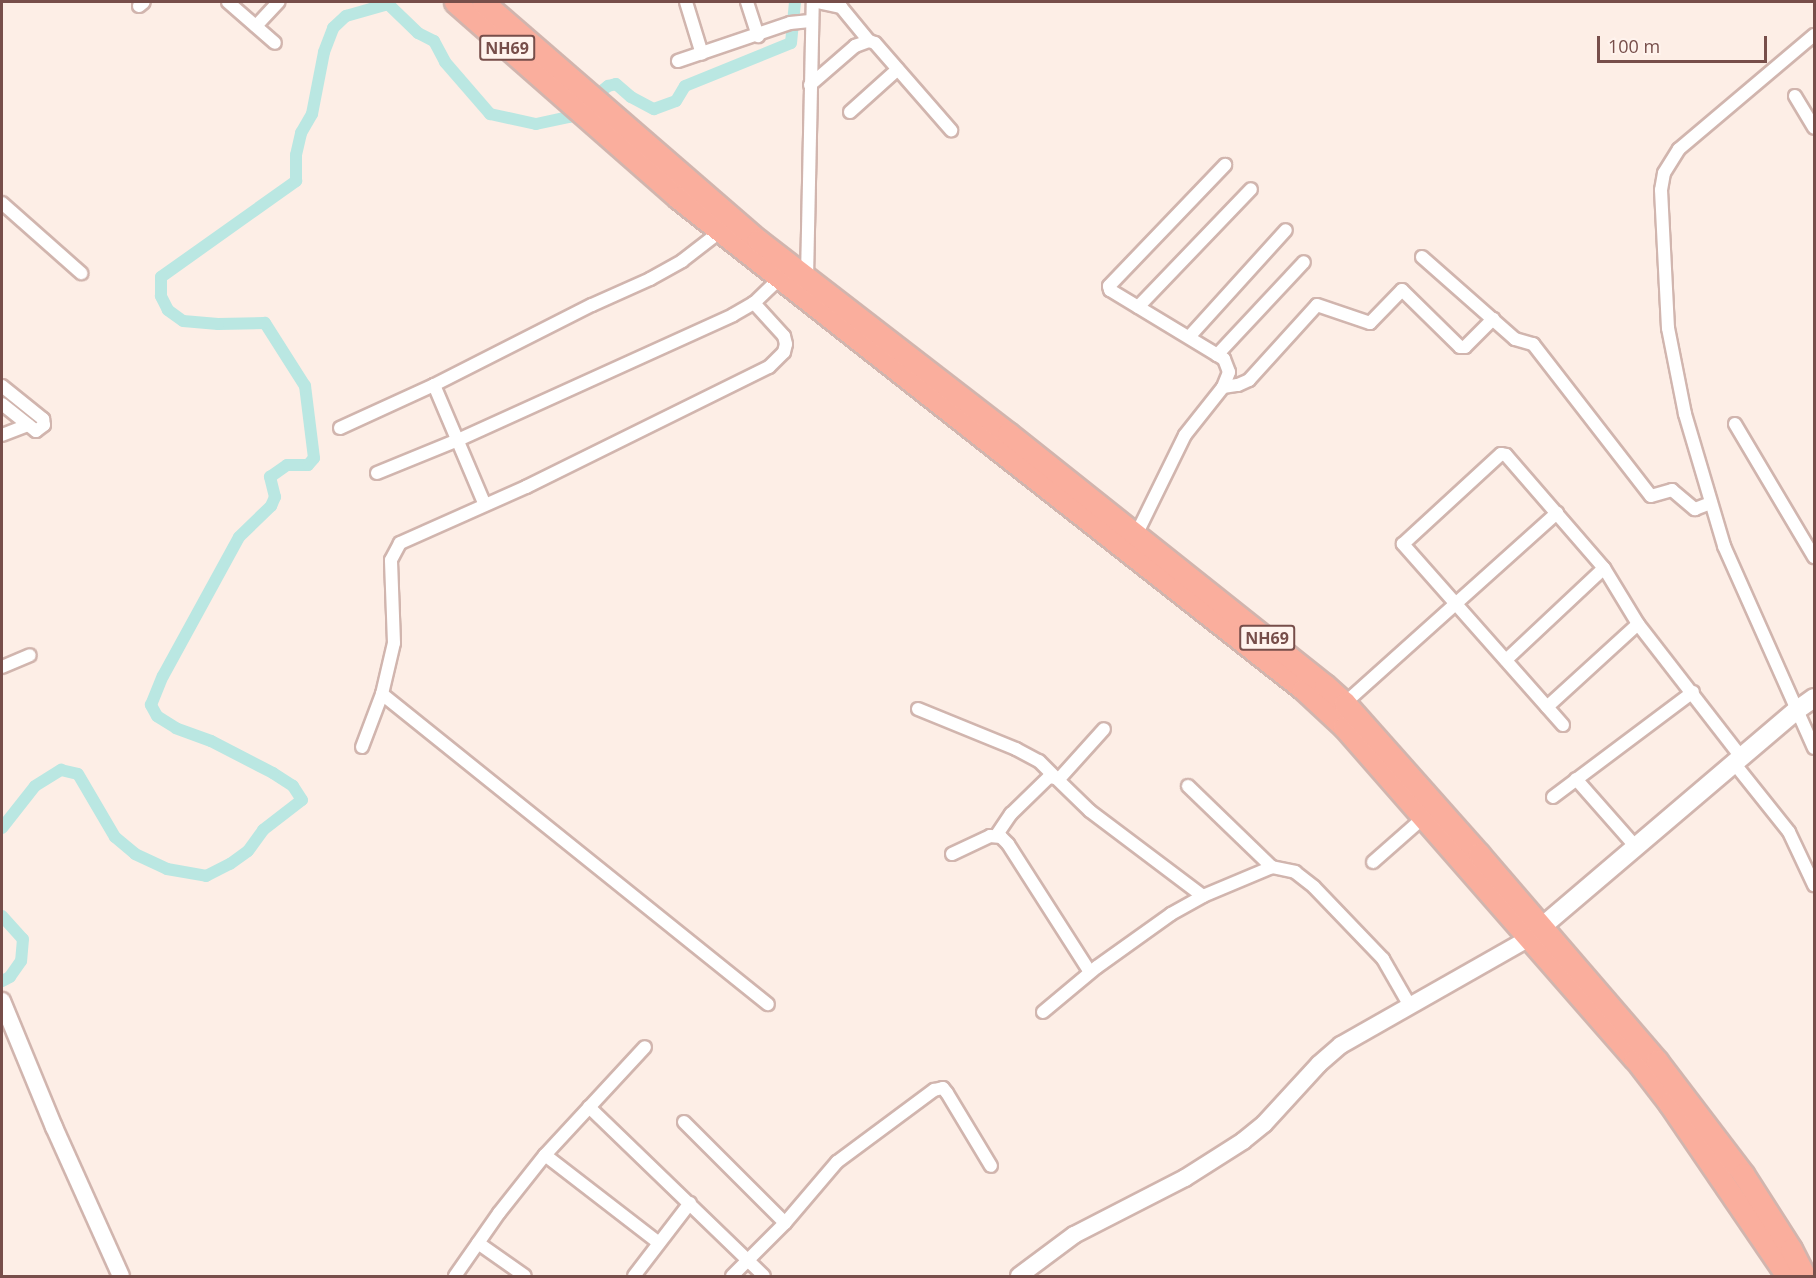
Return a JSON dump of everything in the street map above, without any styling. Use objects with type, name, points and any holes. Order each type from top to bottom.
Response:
[{"type":"highway","name":"NH69","points":[[454,2],[567,87],[1303,689],[1344,727],[1424,818],[1535,933],[1675,1084],[1743,1174],[1796,1275]]},
{"type":"highway","name":"NH69","points":[[483,2],[567,87]]},
{"type":"highway","name":"NH69","points":[[605,120],[721,231],[793,274],[1136,535],[1325,685],[1345,703],[1479,854],[1535,933]]},
{"type":"main road","points":[[1535,933],[1806,704]]},
{"type":"street","points":[[228,2],[275,43]]},
{"type":"street","points":[[256,26],[278,2]]},
{"type":"street","points":[[686,2],[702,54]]},
{"type":"street","points":[[747,2],[758,36]]},
{"type":"street","points":[[678,61],[800,22],[815,2],[841,7],[951,130]]},
{"type":"street","points":[[377,473],[458,440],[707,328],[754,303],[793,274],[810,85],[800,22]]},
{"type":"street","points":[[1815,35],[1679,149],[1664,173],[1661,225],[1668,328],[1685,414],[1711,503],[1724,546],[1806,704],[1815,748]]},
{"type":"street","points":[[810,85],[855,46],[869,41]]},
{"type":"street","points":[[850,112],[898,69]]},
{"type":"street","points":[[1795,96],[1815,128]]},
{"type":"street","points":[[1136,535],[1185,435],[1223,387],[1229,372],[1228,364],[1217,355],[1110,290],[1109,286],[1225,165]]},
{"type":"street","points":[[1138,307],[1251,189]]},
{"type":"street","points":[[2,203],[81,273]]},
{"type":"street","points":[[1189,338],[1286,230]]},
{"type":"street","points":[[340,428],[434,385],[561,320],[650,279],[682,261],[721,231]]},
{"type":"street","points":[[1422,257],[1515,339],[1533,344],[1650,496],[1672,490],[1695,509],[1711,503]]},
{"type":"street","points":[[1217,355],[1304,262]]},
{"type":"street","points":[[1223,387],[1238,386],[1249,380],[1317,305],[1370,322],[1402,290],[1460,347],[1465,347],[1493,319]]},
{"type":"street","points":[[362,747],[382,694],[394,643],[393,553],[400,543],[526,488],[769,367],[784,352],[786,344],[784,336],[754,303]]},
{"type":"street","points":[[434,385],[485,505]]},
{"type":"street","points":[[2,386],[45,421],[39,431],[2,404]]},
{"type":"street","points":[[1736,424],[1815,556]]},
{"type":"street","points":[[2,435],[28,425]]},
{"type":"street","points":[[1563,725],[1403,542],[1501,454],[1506,455],[1604,568],[1638,624],[1693,692],[1789,832],[1815,885]]},
{"type":"street","points":[[1345,703],[1557,513]]},
{"type":"street","points":[[1506,660],[1604,568]]},
{"type":"street","points":[[1547,707],[1638,624]]},
{"type":"street","points":[[2,667],[30,655]]},
{"type":"street","points":[[1553,797],[1693,692]]},
{"type":"street","points":[[382,694],[768,1004]]},
{"type":"street","points":[[918,709],[1016,749],[1039,761],[1090,811],[1203,896]]},
{"type":"street","points":[[1058,778],[1104,729]]},
{"type":"street","points":[[952,854],[996,836],[1011,814],[1049,777],[1058,778]]},
{"type":"street","points":[[1576,779],[1636,847]]},
{"type":"street","points":[[1188,786],[1272,867],[1296,872],[1314,887],[1383,959],[1410,1006]]},
{"type":"street","points":[[1373,862],[1424,818]]},
{"type":"street","points":[[996,836],[1008,844],[1090,972]]},
{"type":"street","points":[[1043,1012],[1090,972],[1171,914],[1203,896],[1272,867]]},
{"type":"street","points":[[1019,1276],[1074,1235],[1185,1178],[1243,1141],[1264,1124],[1319,1064],[1341,1045],[1535,933]]},
{"type":"street","points":[[3,1005],[54,1127],[121,1276]]},
{"type":"street","points":[[455,1276],[545,1155],[645,1047]]},
{"type":"street","points":[[732,1276],[785,1223],[837,1162],[934,1089],[943,1088],[947,1093],[991,1166]]},
{"type":"street","points":[[589,1107],[764,1276]]},
{"type":"street","points":[[684,1122],[785,1223]]},
{"type":"street","points":[[545,1155],[659,1243]]},
{"type":"street","points":[[634,1276],[690,1203]]},
{"type":"street","points":[[478,1243],[525,1276]]},
{"type":"waterway","points":[[2,828],[35,786],[61,770],[78,774],[115,837],[135,854],[167,869],[206,876],[230,864],[248,851],[263,830],[302,800],[293,786],[273,773],[211,741],[176,728],[157,716],[151,705],[163,676],[239,537],[271,506],[275,497],[270,477],[287,465],[308,465],[314,458],[305,386],[265,323],[218,324],[183,321],[168,310],[161,296],[161,277],[296,181],[296,155],[301,133],[312,114],[324,52],[333,28],[346,16],[388,4],[418,33],[434,41],[445,62],[490,114],[536,124],[569,117],[608,86],[616,84],[631,97],[654,109],[676,101],[685,86],[791,43],[795,2]]},
{"type":"waterway","points":[[2,916],[23,939],[21,961],[10,977],[2,981]]}]
